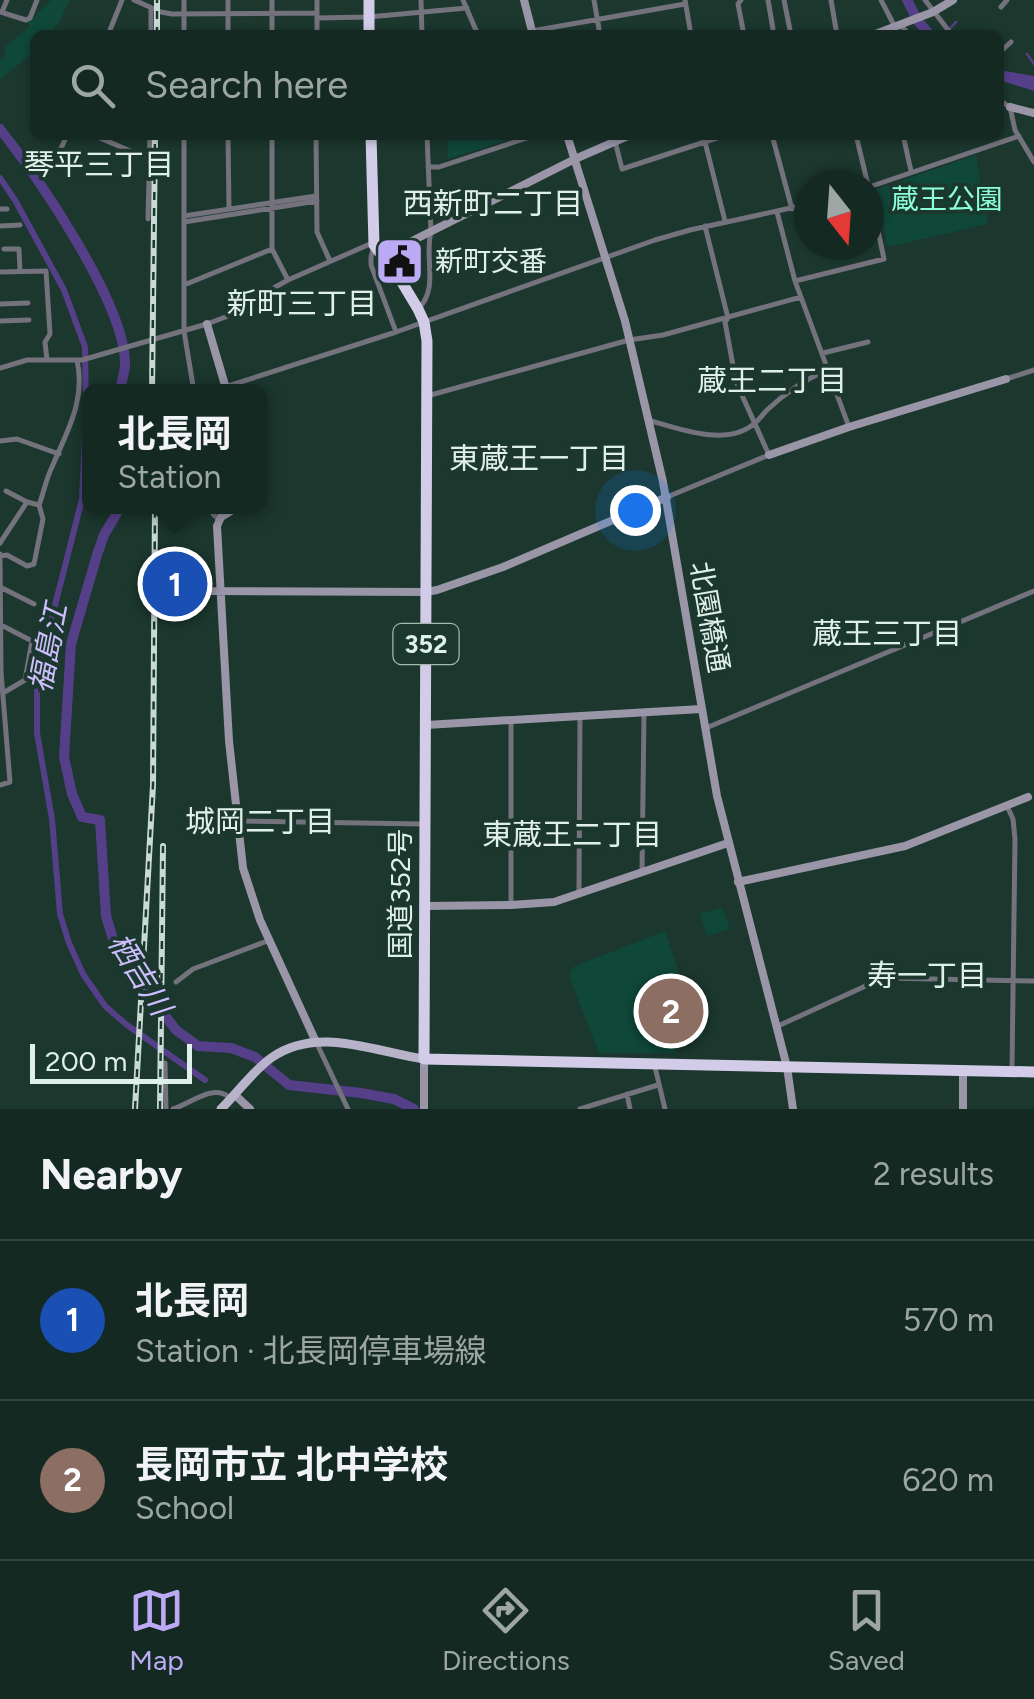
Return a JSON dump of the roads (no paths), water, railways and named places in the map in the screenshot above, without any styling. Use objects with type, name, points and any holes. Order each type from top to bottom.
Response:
[{"type":"highway","points":[[368,30],[369,0]]},
{"type":"highway","points":[[370,140],[374,245]]},
{"type":"highway","name":"国道352号","points":[[374,245],[418,309],[428,341],[424,1059]]},
{"type":"highway","points":[[424,1059],[1034,1072]]},
{"type":"main road","points":[[222,1109],[258,1069],[282,1051],[316,1042],[342,1043],[424,1059]]},
{"type":"street","points":[[7,0],[1,12],[26,20],[38,0]]},
{"type":"street","points":[[110,30],[122,0]]},
{"type":"street","points":[[134,0],[161,12],[184,13],[368,17],[467,8]]},
{"type":"street","points":[[184,0],[184,30]]},
{"type":"street","points":[[228,0],[228,30]]},
{"type":"street","points":[[272,0],[272,30]]},
{"type":"street","points":[[317,30],[318,0]]},
{"type":"street","points":[[421,0],[422,30]]},
{"type":"street","points":[[463,0],[476,30]]},
{"type":"street","points":[[524,0],[531,30]]},
{"type":"street","points":[[594,0],[599,30]]},
{"type":"street","points":[[740,0],[743,30]]},
{"type":"street","points":[[768,0],[773,30]]},
{"type":"street","points":[[784,0],[789,30]]},
{"type":"street","points":[[831,0],[836,30]]},
{"type":"street","points":[[880,0],[905,30]]},
{"type":"street","points":[[925,0],[948,30]]},
{"type":"street","points":[[886,30],[953,0]]},
{"type":"street","points":[[1001,7],[1007,0]]},
{"type":"street","points":[[547,30],[685,2],[690,30]]},
{"type":"street","points":[[151,8],[151,30]]},
{"type":"street","points":[[1004,48],[1011,42]]},
{"type":"street","points":[[1004,103],[1034,113]]},
{"type":"street","points":[[1010,107],[1013,125],[1034,162]]},
{"type":"street","points":[[884,182],[1019,136]]},
{"type":"street","points":[[59,153],[65,140]]},
{"type":"street","points":[[105,140],[149,156]]},
{"type":"street","points":[[148,220],[150,140]]},
{"type":"street","points":[[184,140],[184,331],[193,384]]},
{"type":"street","points":[[228,140],[228,210]]},
{"type":"street","points":[[272,140],[272,248],[288,280]]},
{"type":"street","points":[[316,140],[317,232],[330,261]]},
{"type":"street","points":[[418,309],[430,293],[427,140]]},
{"type":"street","points":[[428,168],[521,140]]},
{"type":"street","name":"北園橋通","points":[[569,140],[629,340],[666,497],[728,843],[787,1066],[794,1109]]},
{"type":"street","points":[[0,368],[28,360],[79,360],[207,324],[241,311],[288,280],[366,245],[388,249],[431,232],[615,141],[622,170],[708,140]]},
{"type":"street","points":[[241,384],[604,257],[706,226],[792,209],[773,140]]},
{"type":"street","points":[[857,140],[865,170]]},
{"type":"street","points":[[905,140],[912,172]]},
{"type":"street","points":[[704,142],[725,222]]},
{"type":"street","points":[[184,219],[317,199]]},
{"type":"street","points":[[184,219],[272,205]]},
{"type":"street","points":[[777,212],[795,282],[849,427]]},
{"type":"street","points":[[0,226],[20,225]]},
{"type":"street","points":[[706,226],[728,318],[725,322],[736,382],[769,455]]},
{"type":"street","points":[[374,245],[372,265],[396,332]]},
{"type":"street","points":[[4,249],[19,248],[20,272]]},
{"type":"street","points":[[184,285],[272,248]]},
{"type":"street","points":[[795,282],[880,260]]},
{"type":"street","points":[[0,272],[46,271],[50,334],[45,342],[47,360]]},
{"type":"street","points":[[426,396],[801,297]]},
{"type":"street","points":[[0,304],[28,303]]},
{"type":"street","points":[[0,321],[29,320]]},
{"type":"street","points":[[207,324],[225,384]]},
{"type":"street","points":[[822,353],[868,342]]},
{"type":"street","points":[[0,785],[10,782],[3,747],[0,555],[27,566],[34,564],[44,518],[40,505],[78,404],[79,360]]},
{"type":"street","points":[[647,420],[678,430],[726,435],[755,424],[764,412],[805,380],[827,370]]},
{"type":"street","points":[[192,584],[211,591],[426,592],[503,567],[769,455],[1034,370]]},
{"type":"street","points":[[0,440],[17,439],[59,454]]},
{"type":"street","points":[[6,491],[40,505]]},
{"type":"street","points":[[0,543],[27,502]]},
{"type":"street","points":[[213,514],[218,520]]},
{"type":"street","points":[[227,514],[217,526],[219,591],[243,868],[255,907],[348,1109]]},
{"type":"street","points":[[2,588],[34,604]]},
{"type":"street","points":[[706,728],[1034,592]]},
{"type":"street","points":[[2,624],[32,641],[25,680],[3,693]]},
{"type":"street","points":[[426,726],[702,709]]},
{"type":"street","points":[[642,872],[644,713]]},
{"type":"street","points":[[579,895],[580,716]]},
{"type":"street","points":[[511,720],[512,906]]},
{"type":"street","points":[[738,882],[905,846],[1031,795]]},
{"type":"street","points":[[1007,806],[1016,840],[1012,1071]]},
{"type":"street","points":[[236,821],[425,824]]},
{"type":"street","points":[[426,906],[539,904],[579,895],[728,843]]},
{"type":"street","points":[[176,982],[193,969],[270,940]]},
{"type":"street","points":[[777,1026],[883,978],[1034,982]]},
{"type":"street","points":[[424,1059],[424,1109]]},
{"type":"street","points":[[165,1064],[170,1109],[214,1091],[224,1092],[250,1109]]},
{"type":"street","points":[[655,1064],[664,1109]]},
{"type":"street","points":[[963,1070],[963,1109]]},
{"type":"street","points":[[580,1109],[658,1086]]},
{"type":"street","points":[[627,1094],[630,1109]]},
{"type":"waterway","points":[[907,0],[926,30]]},
{"type":"waterway","points":[[949,30],[956,22]]},
{"type":"waterway","points":[[1027,54],[1034,64]]},
{"type":"waterway","name":"栖吉川","points":[[0,129],[56,208],[95,274],[121,336],[125,361],[122,384]]},
{"type":"waterway","name":"福島江","points":[[0,178],[64,290],[85,347],[86,384]]},
{"type":"waterway","name":"福島江","points":[[82,499],[37,676],[37,733],[52,819],[60,914],[83,974],[105,1006],[205,1080]]},
{"type":"waterway","name":"栖吉川","points":[[116,514],[97,555],[71,644],[64,757],[82,817],[100,820],[106,916],[113,939],[131,971],[176,1030],[198,1046],[231,1048],[255,1057],[289,1085],[394,1099],[414,1109]]},
{"type":"railway","points":[[157,0],[157,30]]},
{"type":"railway","points":[[152,384],[155,140]]},
{"type":"railway","points":[[135,1109],[153,785],[155,514]]},
{"type":"railway","points":[[160,1109],[163,846]]},
{"type":"place","name":"新町交番","points":[[400,261]]},
{"type":"place","name":"北長岡","points":[[175,584]]},
{"type":"place","name":"長岡市立 北中学校","points":[[671,1011]]},
{"type":"district","name":"琴平三丁目","points":[[99,164]]},
{"type":"district","name":"西新町二丁目","points":[[493,203]]},
{"type":"district","name":"新町三丁目","points":[[302,303]]},
{"type":"district","name":"蔵王二丁目","points":[[772,380]]},
{"type":"district","name":"東蔵王一丁目","points":[[539,458]]},
{"type":"district","name":"蔵王三丁目","points":[[887,633]]},
{"type":"district","name":"城岡二丁目","points":[[260,821]]},
{"type":"district","name":"東蔵王二丁目","points":[[572,834]]},
{"type":"district","name":"寿一丁目","points":[[927,975]]},
{"type":"park label","name":"蔵王公園","points":[[947,199]]}]
